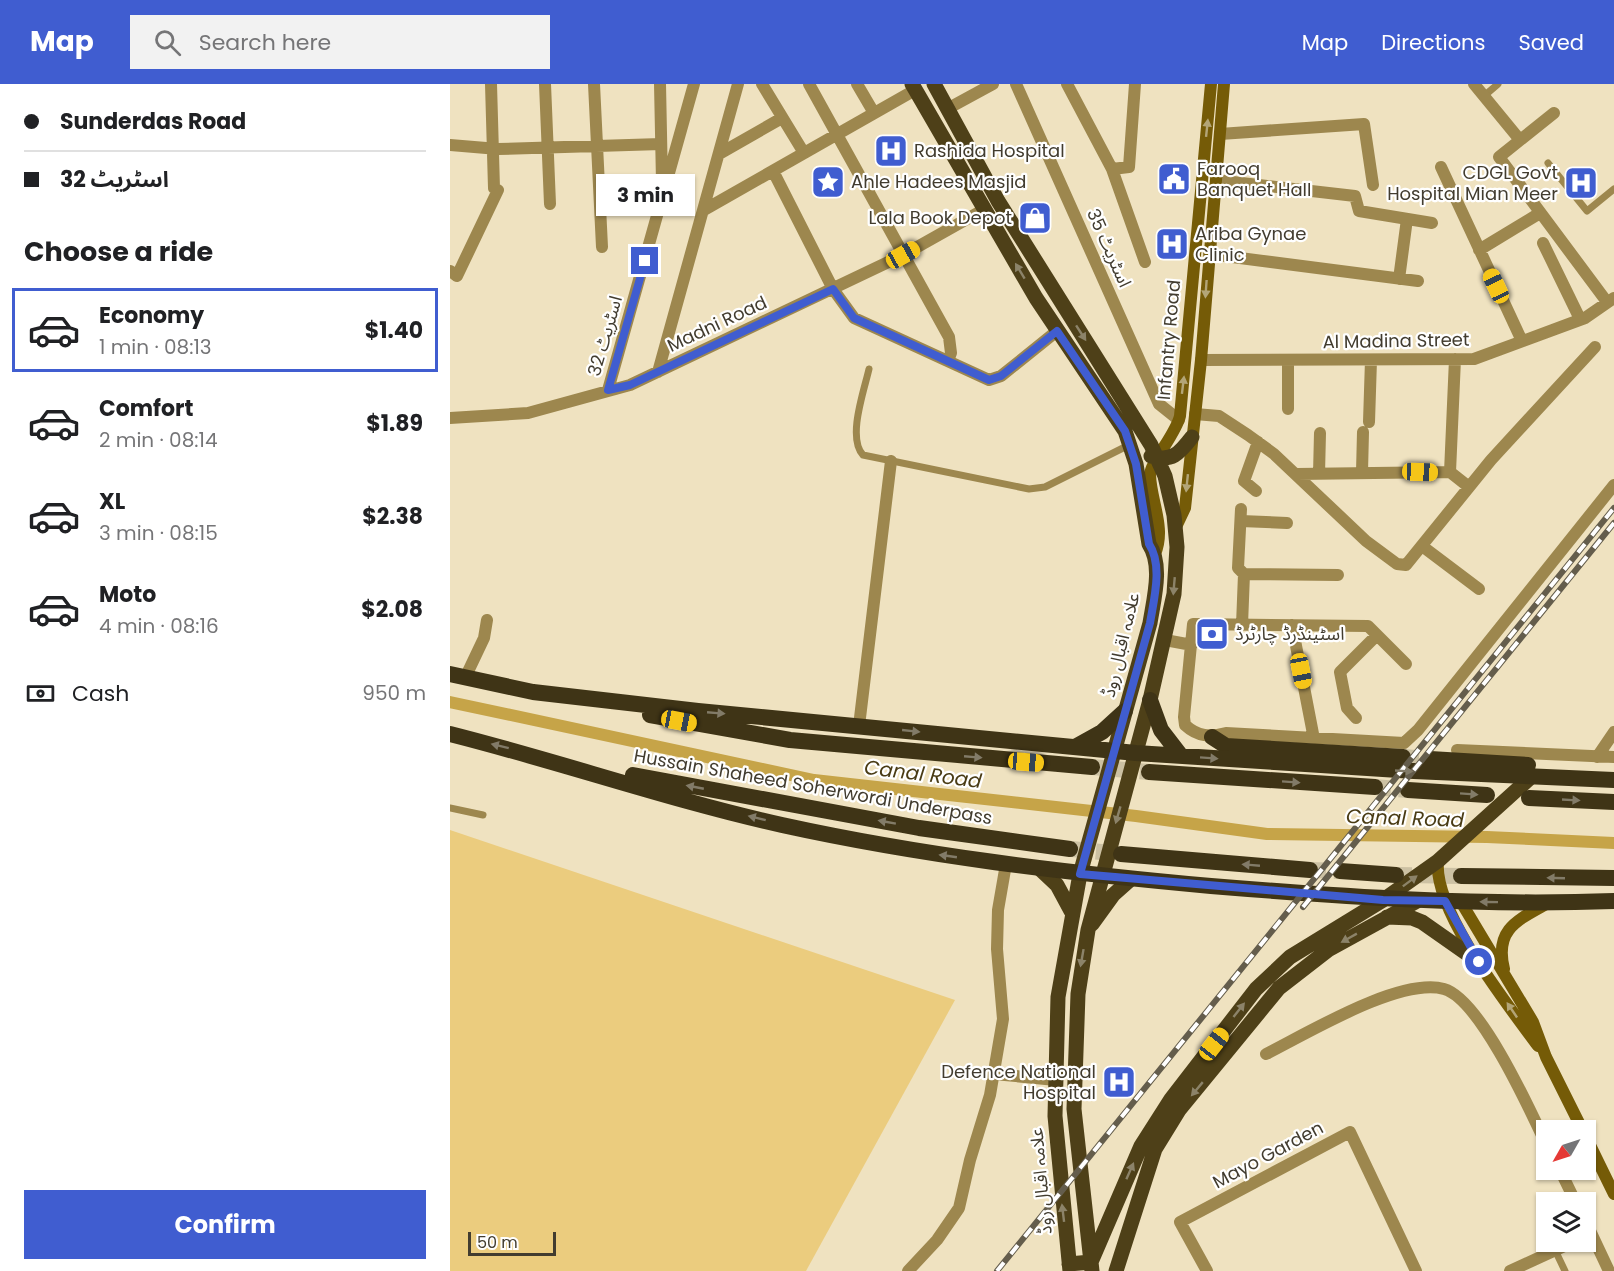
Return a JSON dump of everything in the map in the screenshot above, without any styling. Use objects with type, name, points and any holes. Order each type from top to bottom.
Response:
[{"type":"highway","points":[[457,676],[700,725],[790,740],[1092,767]]},
{"type":"highway","points":[[533,692],[1136,753],[1614,780]]},
{"type":"highway","points":[[1150,700],[1161,730],[1181,756]]},
{"type":"highway","points":[[1074,747],[1102,732],[1125,711]]},
{"type":"highway","points":[[450,734],[550,759],[669,796],[780,824],[897,848],[1040,869],[1383,900],[1548,903],[1614,901]]},
{"type":"highway","points":[[1212,737],[1226,746],[1403,757]]},
{"type":"highway","name":"Hussain Shaheed Soherwordi Underpass","points":[[550,759],[919,828],[1070,849]]},
{"type":"highway","points":[[1430,759],[1614,771]]},
{"type":"highway","points":[[1149,772],[1375,787]]},
{"type":"highway","points":[[1408,790],[1487,795]]},
{"type":"highway","points":[[1528,798],[1614,802]]},
{"type":"highway","points":[[1121,854],[1310,870]]},
{"type":"highway","points":[[1340,871],[1396,875]]},
{"type":"highway","points":[[1461,876],[1614,878]]},
{"type":"main road","points":[[934,84],[998,201],[1142,428],[1158,458],[1168,489],[1176,527],[1174,594],[1165,640],[1101,876],[1088,930],[1078,994],[1074,1108],[1092,1267]]},
{"type":"main road","name":"Infantry Road","points":[[1155,554],[1160,542],[1150,473],[1179,420],[1211,84]]},
{"type":"main road","name":"Infantry Road","points":[[1176,527],[1185,508],[1201,360],[1224,84]]},
{"type":"main road","name":"علامہ اقبال روڈ","points":[[914,87],[983,210],[1036,298],[1120,421],[1132,448],[1149,544],[1155,554],[1154,594],[1150,623],[1080,874],[1071,911],[1058,997],[1055,1116],[1070,1268]]},
{"type":"main road","points":[[1197,225],[1212,227]]},
{"type":"main road","points":[[1036,298],[1052,289]]},
{"type":"main road","points":[[1132,448],[1158,458],[1174,458],[1192,437]]},
{"type":"main road","points":[[1092,1267],[1113,1207],[1141,1146],[1171,1099],[1256,989],[1290,957],[1383,900],[1439,860],[1485,816],[1531,777]]},
{"type":"main road","points":[[1439,860],[1438,882],[1507,979],[1533,1022],[1546,1057],[1578,1120]]},
{"type":"main road","points":[[1040,869],[1057,885],[1071,911]]},
{"type":"main road","points":[[1088,930],[1113,895],[1131,879]]},
{"type":"main road","points":[[1116,1271],[1155,1149],[1179,1110],[1279,988],[1328,950],[1419,900]]},
{"type":"main road","points":[[1453,902],[1479,962],[1546,1057]]},
{"type":"main road","points":[[1507,979],[1501,949],[1505,934],[1524,917],[1548,903]]},
{"type":"main road","points":[[1386,917],[1412,918],[1422,921],[1479,962]]},
{"type":"main road","points":[[1596,1157],[1614,1194]]},
{"type":"main road","points":[[1083,1199],[1098,1213],[1113,1207]]},
{"type":"main road","points":[[1070,1268],[1092,1267]]},
{"type":"street","points":[[450,272],[457,276],[498,190],[494,188],[491,84]]},
{"type":"street","points":[[544,84],[550,204]]},
{"type":"street","points":[[594,84],[602,247]]},
{"type":"street","points":[[660,84],[663,196]]},
{"type":"street","name":"اسٹریٹ 32","points":[[608,390],[694,84]]},
{"type":"street","points":[[658,372],[738,84]]},
{"type":"street","points":[[762,84],[804,153]]},
{"type":"street","points":[[809,84],[949,337],[951,353],[948,361]]},
{"type":"street","points":[[857,84],[874,113]]},
{"type":"street","points":[[947,109],[993,84]]},
{"type":"street","name":"اسٹریٹ 35","points":[[1016,84],[1159,404],[1179,420]]},
{"type":"street","points":[[1067,84],[1112,169],[1145,262]]},
{"type":"street","points":[[1112,169],[1129,167],[1135,84]]},
{"type":"street","points":[[1474,84],[1520,140]]},
{"type":"street","points":[[704,210],[874,113],[914,87]]},
{"type":"street","points":[[1554,113],[1499,157],[1540,213],[1610,300]]},
{"type":"street","points":[[719,154],[783,118]]},
{"type":"street","points":[[1220,134],[1364,124],[1373,185]]},
{"type":"street","points":[[450,145],[494,149],[661,144]]},
{"type":"street","points":[[1441,167],[1522,341]]},
{"type":"street","points":[[773,171],[833,289],[854,318],[989,380],[995,380],[1057,331]]},
{"type":"street","points":[[1216,180],[1354,196],[1359,211],[1432,223]]},
{"type":"street","name":"Madni Road","points":[[450,418],[528,413],[630,385],[903,255],[983,210]]},
{"type":"street","points":[[1479,249],[1540,213]]},
{"type":"street","points":[[1399,279],[1407,219]]},
{"type":"street","points":[[1543,243],[1580,319]]},
{"type":"street","points":[[1209,254],[1418,281]]},
{"type":"street","name":"Al Madina Street","points":[[1201,360],[1474,359],[1580,319],[1610,300]]},
{"type":"street","points":[[1195,414],[1219,416],[1258,442],[1297,474],[1366,541],[1397,564],[1406,566],[1469,488],[1594,346]]},
{"type":"street","points":[[1450,472],[1455,359]]},
{"type":"street","points":[[1288,360],[1288,409]]},
{"type":"street","points":[[1362,472],[1371,360]]},
{"type":"street","points":[[1319,474],[1320,432]]},
{"type":"street","points":[[1256,491],[1244,481],[1258,442]]},
{"type":"street","points":[[859,726],[891,461]]},
{"type":"street","points":[[1297,474],[1450,472],[1469,488]]},
{"type":"street","points":[[1406,664],[1368,626],[1193,624],[1185,725],[1199,734],[1212,737],[1226,733],[1404,742],[1411,737],[1614,485]]},
{"type":"street","points":[[1287,524],[1241,515],[1238,568],[1244,574],[1338,575]]},
{"type":"street","points":[[1422,546],[1479,589]]},
{"type":"street","points":[[1242,625],[1244,574]]},
{"type":"street","points":[[457,676],[484,638],[487,620]]},
{"type":"street","points":[[1292,625],[1314,739]]},
{"type":"street","points":[[1356,718],[1347,708],[1340,672],[1377,634]]},
{"type":"street","points":[[1165,640],[1192,645]]},
{"type":"street","points":[[1597,757],[1614,732]]},
{"type":"street","points":[[1457,750],[1614,757]]},
{"type":"street","points":[[908,1271],[937,1240],[959,1208],[994,1074],[1003,1019],[997,949],[998,910],[1006,864]]},
{"type":"street","points":[[1266,1054],[1393,993],[1421,986],[1446,989],[1472,1010],[1492,1039],[1536,1125]]},
{"type":"street","points":[[994,1074],[1056,1080]]},
{"type":"street","name":"Mayo Garden","points":[[1207,1271],[1179,1222],[1350,1132],[1416,1271]]},
{"type":"street","points":[[1596,1249],[1609,1271]]},
{"type":"street","points":[[1510,1271],[1551,1252]]},
{"type":"lane","points":[[1484,96],[1498,84]]},
{"type":"lane","points":[[1548,163],[1587,211],[1614,189]]},
{"type":"lane","points":[[869,369],[855,437],[858,450],[863,455],[1029,489],[1045,487],[1132,448]]},
{"type":"lane","points":[[450,808],[483,815]]},
{"type":"lane","points":[[1556,1252],[1564,1271]]},
{"type":"shaded area","points":[[450,830],[955,1000],[806,1271],[450,1271]]},
{"type":"building","name":"اسٹینڈرڈ چارٹرڈ","points":[[1200,619],[1223,619],[1223,636],[1202,637]]},
{"type":"waterway","name":"Canal Road","points":[[450,702],[814,780],[1136,816],[1267,834],[1487,837],[1614,843]]},
{"type":"tunnel","points":[[1403,757],[1430,759]]},
{"type":"tunnel","points":[[1092,767],[1149,772]]},
{"type":"tunnel","points":[[1375,787],[1408,790]]},
{"type":"tunnel","points":[[1072,849],[1121,854]]},
{"type":"tunnel","points":[[1310,870],[1340,871]]},
{"type":"tunnel","points":[[1396,875],[1461,876]]},
{"type":"railway","points":[[997,1271],[1614,508]]},
{"type":"railway","points":[[1303,907],[1614,523]]},
{"type":"place","name":"Rashida Hospital","points":[[891,151]]},
{"type":"place","name":"Farooq Banquet Hall","points":[[1174,179]]},
{"type":"place","name":"Ahle Hadees Masjid","points":[[828,182]]},
{"type":"place","name":"CDGL Govt Hospital Mian Meer","points":[[1581,183]]},
{"type":"place","name":"Lala Book Depot","points":[[1035,218]]},
{"type":"place","name":"Ariba Gynae Clinic","points":[[1172,244]]},
{"type":"place","name":"اسٹینڈرڈ چارٹرڈ","points":[[1212,634]]},
{"type":"place","name":"Defence National Hospital","points":[[1119,1082]]},
{"type":"route","points":[[645,261],[608,390],[630,385],[833,289],[854,318],[989,380],[995,380],[1001,376],[1057,331],[1120,421],[1131,444],[1149,544],[1155,554],[1154,594],[1150,623],[1080,874],[1383,900],[1445,901],[1479,962]]}]
